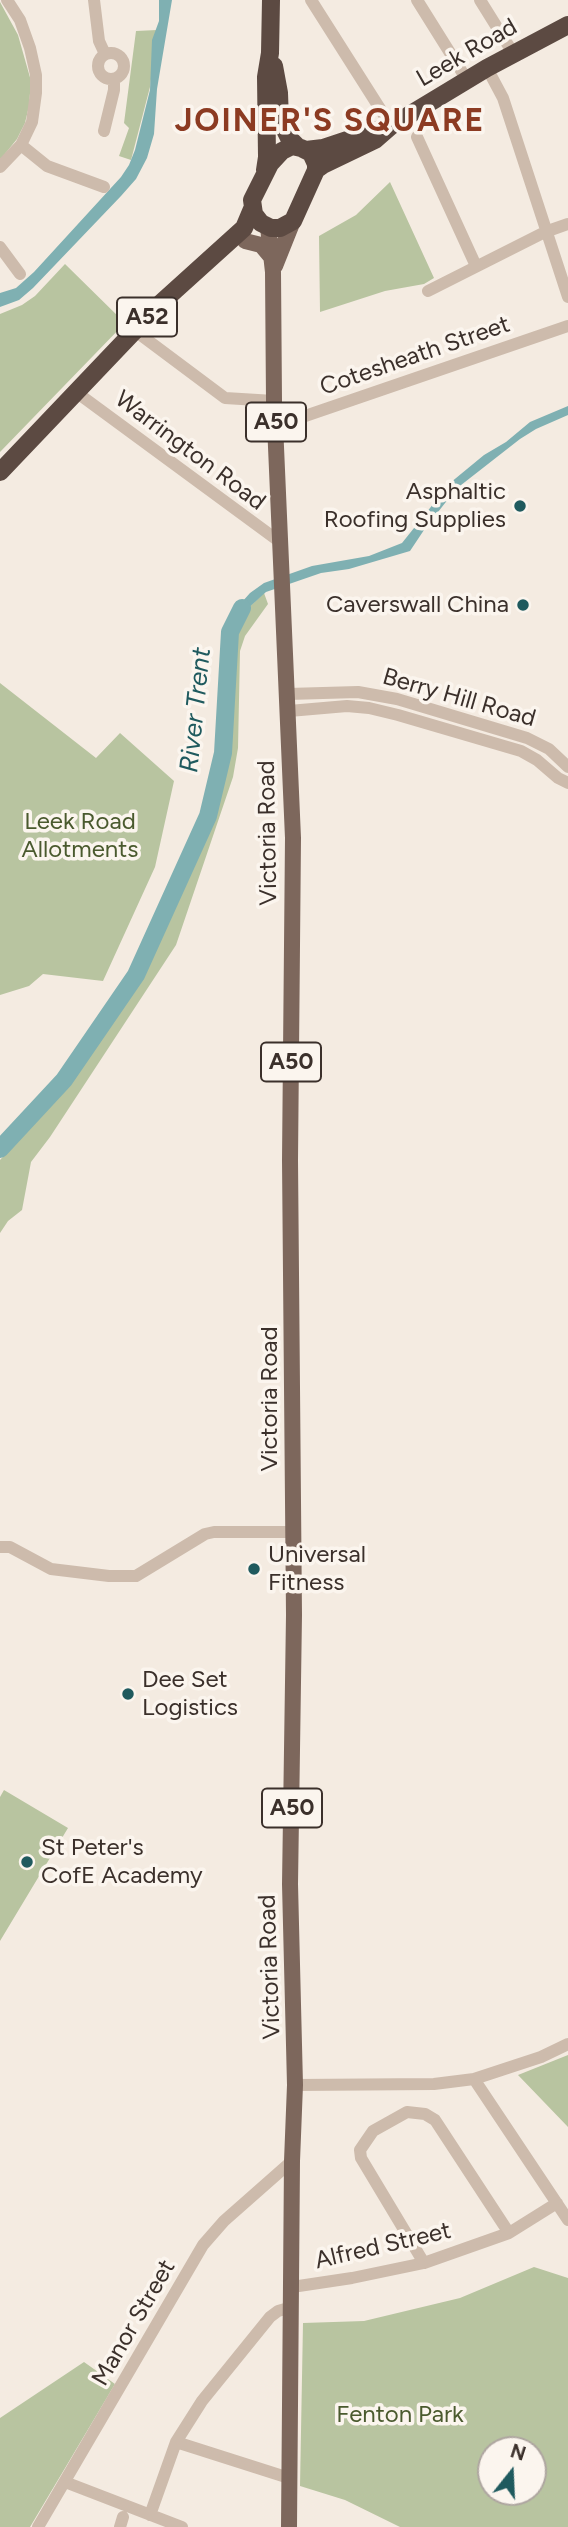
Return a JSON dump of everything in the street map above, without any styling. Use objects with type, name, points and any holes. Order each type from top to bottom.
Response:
[{"type":"highway","points":[[264,174],[267,157],[266,77],[270,52],[271,0]]},
{"type":"highway","name":"Leek Road","points":[[316,170],[375,141],[391,126],[513,53],[568,24]]},
{"type":"highway","points":[[270,52],[276,76],[280,120],[289,138],[314,158],[316,170],[293,221]]},
{"type":"highway","name":"Leek Road","points":[[301,148],[323,148],[371,130],[391,126]]},
{"type":"highway","name":"A52","points":[[0,472],[161,303],[244,228],[255,192],[264,174],[282,151],[301,148]]},
{"type":"highway","points":[[252,209],[267,227]]},
{"type":"highway","name":"A52","points":[[223,249],[245,241],[267,227],[280,228],[293,221]]},
{"type":"main road","name":"Victoria Road","points":[[272,264],[293,221]]},
{"type":"main road","name":"Victoria Road","points":[[267,227],[272,264],[274,401],[293,838],[290,1160],[293,1657],[290,1884],[295,2085],[289,2527]]},
{"type":"main road","points":[[245,241],[261,245],[272,264]]},
{"type":"street","points":[[94,0],[99,41],[105,54]]},
{"type":"street","points":[[311,0],[391,126]]},
{"type":"street","points":[[417,0],[467,80]]},
{"type":"street","points":[[480,0],[513,53]]},
{"type":"street","points":[[0,167],[21,145],[35,110],[36,75],[26,34],[13,3]]},
{"type":"street","points":[[114,53],[124,62],[124,71],[114,79],[102,76],[98,69],[99,60],[105,54],[114,53]]},
{"type":"street","points":[[487,68],[503,98],[568,297]]},
{"type":"street","points":[[104,131],[114,79]]},
{"type":"street","points":[[423,141],[476,265]]},
{"type":"street","points":[[21,145],[47,166],[104,187]]},
{"type":"street","points":[[428,291],[476,265],[568,224]]},
{"type":"street","points":[[0,247],[20,274]]},
{"type":"street","name":"Cotesheath Street","points":[[276,426],[568,326]]},
{"type":"street","points":[[134,330],[225,398],[274,401]]},
{"type":"street","name":"Warrington Road","points":[[76,392],[280,542]]},
{"type":"street","name":"Berry Hill Road","points":[[288,694],[358,692],[397,699],[527,738],[549,749],[568,767]]},
{"type":"street","name":"Berry Hill Road","points":[[289,711],[347,706],[398,715],[522,751],[568,783]]},
{"type":"street","points":[[0,1547],[10,1547],[51,1569],[109,1576],[136,1576],[205,1534],[292,1532]]},
{"type":"street","points":[[295,2085],[477,2084],[568,2044]]},
{"type":"street","points":[[477,2084],[568,2220]]},
{"type":"street","points":[[424,2263],[361,2158],[360,2150],[373,2131],[407,2112],[425,2114],[435,2120],[509,2233]]},
{"type":"street","name":"Manor Street","points":[[38,2527],[203,2245],[224,2221],[292,2161]]},
{"type":"street","name":"Alfred Street","points":[[292,2287],[424,2263],[509,2233],[557,2203]]},
{"type":"street","points":[[150,2515],[176,2442],[202,2402],[270,2317],[278,2311],[292,2307]]},
{"type":"street","points":[[176,2442],[289,2478]]},
{"type":"street","points":[[65,2482],[182,2527]]},
{"type":"green space","points":[[0,2],[18,35],[31,81],[25,123],[17,139],[0,160]]},
{"type":"green space","points":[[157,30],[150,87],[131,160],[119,156],[129,128],[124,123],[136,31]]},
{"type":"green space","points":[[390,182],[434,278],[424,284],[385,291],[320,312],[319,236],[356,215]]},
{"type":"green space","points":[[65,264],[125,323],[0,452],[0,314],[35,296]]},
{"type":"green space","points":[[264,593],[268,604],[245,636],[240,651],[238,748],[233,777],[176,945],[31,1162],[22,1210],[8,1221],[0,1233],[0,1160],[71,1079],[109,1028],[164,933],[209,822],[225,767],[231,671],[238,624],[245,611]]},
{"type":"green space","name":"Leek Road Allotments","points":[[0,683],[96,758],[120,733],[174,781],[155,867],[103,981],[43,974],[29,986],[0,995]]},
{"type":"green space","points":[[4,1790],[68,1828],[0,1941],[0,1797]]},
{"type":"green space","points":[[568,2055],[568,2127],[518,2075]]},
{"type":"green space","name":"Fenton Park","points":[[534,2267],[568,2278],[568,2527],[400,2527],[345,2500],[300,2486],[303,2323],[364,2321],[460,2298]]},
{"type":"green space","points":[[84,2362],[115,2384],[30,2527],[0,2527],[0,2418]]},
{"type":"water","points":[[159,0],[172,0],[157,89],[154,134],[147,158],[136,179],[33,288],[19,300],[0,307],[0,293],[16,288],[34,272],[129,165],[150,90],[152,40],[159,21]]},
{"type":"water","points":[[568,406],[568,415],[520,439],[456,489],[410,551],[349,569],[321,573],[266,592],[245,611],[238,624],[226,631],[234,611],[250,593],[264,583],[312,566],[369,556],[402,543],[450,483],[530,422]]},
{"type":"waterway","name":"River Trent","points":[[0,1149],[64,1080],[136,975],[208,816],[223,753],[230,632],[242,608]]},
{"type":"place","name":"Asphaltic Roofing Supplies","points":[[520,506]]},
{"type":"place","name":"Caverswall China","points":[[523,605]]},
{"type":"place","name":"Universal Fitness","points":[[254,1569]]},
{"type":"place","name":"Dee Set Logistics","points":[[128,1694]]},
{"type":"place","name":"St Peter's CofE Academy","points":[[27,1862]]},
{"type":"district","name":"JOINER'S SQUARE","points":[[330,122]]}]
